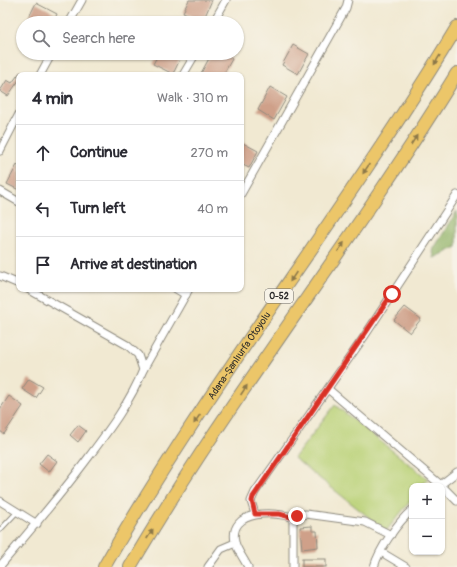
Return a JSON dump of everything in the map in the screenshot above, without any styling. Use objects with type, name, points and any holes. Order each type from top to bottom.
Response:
[{"type":"highway","name":"Adana-Şanlıurfa Otoyolu","points":[[104,567],[128,525],[188,432],[370,164],[457,27]]},
{"type":"highway","name":"O-52","points":[[130,567],[208,444],[290,321],[385,185],[457,73]]},
{"type":"street","points":[[73,16],[82,0]]},
{"type":"street","points":[[217,16],[226,0]]},
{"type":"street","points":[[244,189],[349,1]]},
{"type":"street","points":[[42,72],[48,60]]},
{"type":"street","points":[[185,72],[192,60]]},
{"type":"street","points":[[0,151],[16,120]]},
{"type":"street","points":[[0,191],[16,200]]},
{"type":"street","points":[[255,514],[252,501],[255,492],[328,389],[457,195]]},
{"type":"street","points":[[0,276],[16,283]]},
{"type":"street","points":[[33,292],[127,345],[138,355],[142,370]]},
{"type":"street","points":[[0,566],[36,524],[107,433],[130,396],[142,370],[188,292]]},
{"type":"street","points":[[328,389],[438,483]]},
{"type":"street","points":[[444,483],[457,472]]},
{"type":"street","points":[[445,490],[457,501]]},
{"type":"street","points":[[0,501],[36,524]]},
{"type":"street","points":[[374,567],[391,535],[409,513]]},
{"type":"street","points":[[248,567],[235,543],[236,533],[240,524],[246,517],[255,514],[279,514],[295,518],[306,514],[358,521],[370,524],[391,535]]},
{"type":"street","points":[[293,567],[292,535],[295,518]]},
{"type":"street","points":[[208,567],[221,549],[235,543]]},
{"type":"street","points":[[381,552],[406,567]]},
{"type":"lane","points":[[0,530],[17,512]]},
{"type":"green space","points":[[457,211],[457,247],[434,258],[433,250]]},
{"type":"green space","points":[[335,405],[428,479],[425,483],[409,483],[409,503],[386,531],[294,458]]},
{"type":"building","points":[[189,0],[212,0],[205,16],[192,16],[183,12]]},
{"type":"building","points":[[36,3],[57,14],[56,16],[30,16]]},
{"type":"building","points":[[293,45],[309,54],[298,74],[282,65]]},
{"type":"building","points":[[155,60],[180,60],[174,72],[169,72],[153,64]]},
{"type":"building","points":[[208,60],[231,60],[225,72],[202,72]]},
{"type":"building","points":[[16,78],[16,84],[8,96],[0,91],[7,80],[12,83]]},
{"type":"building","points":[[270,87],[287,97],[274,120],[258,110]]},
{"type":"building","points":[[244,144],[258,151],[249,168],[244,166]]},
{"type":"building","points":[[16,167],[16,188],[7,184]]},
{"type":"building","points":[[405,307],[421,319],[410,333],[394,320]]},
{"type":"building","points":[[29,379],[43,387],[36,398],[22,389]]},
{"type":"building","points":[[9,396],[23,406],[4,434],[0,431],[0,409]]},
{"type":"building","points":[[78,425],[86,431],[78,442],[70,435]]},
{"type":"building","points":[[47,454],[57,461],[49,472],[39,464]]},
{"type":"building","points":[[312,526],[312,531],[317,531],[318,547],[302,549],[300,527]]},
{"type":"building","points":[[302,559],[326,559],[326,567],[302,567]]},
{"type":"route","points":[[297,516],[295,518],[279,514],[255,514],[252,507],[252,501],[255,492],[364,337],[392,294]]}]
